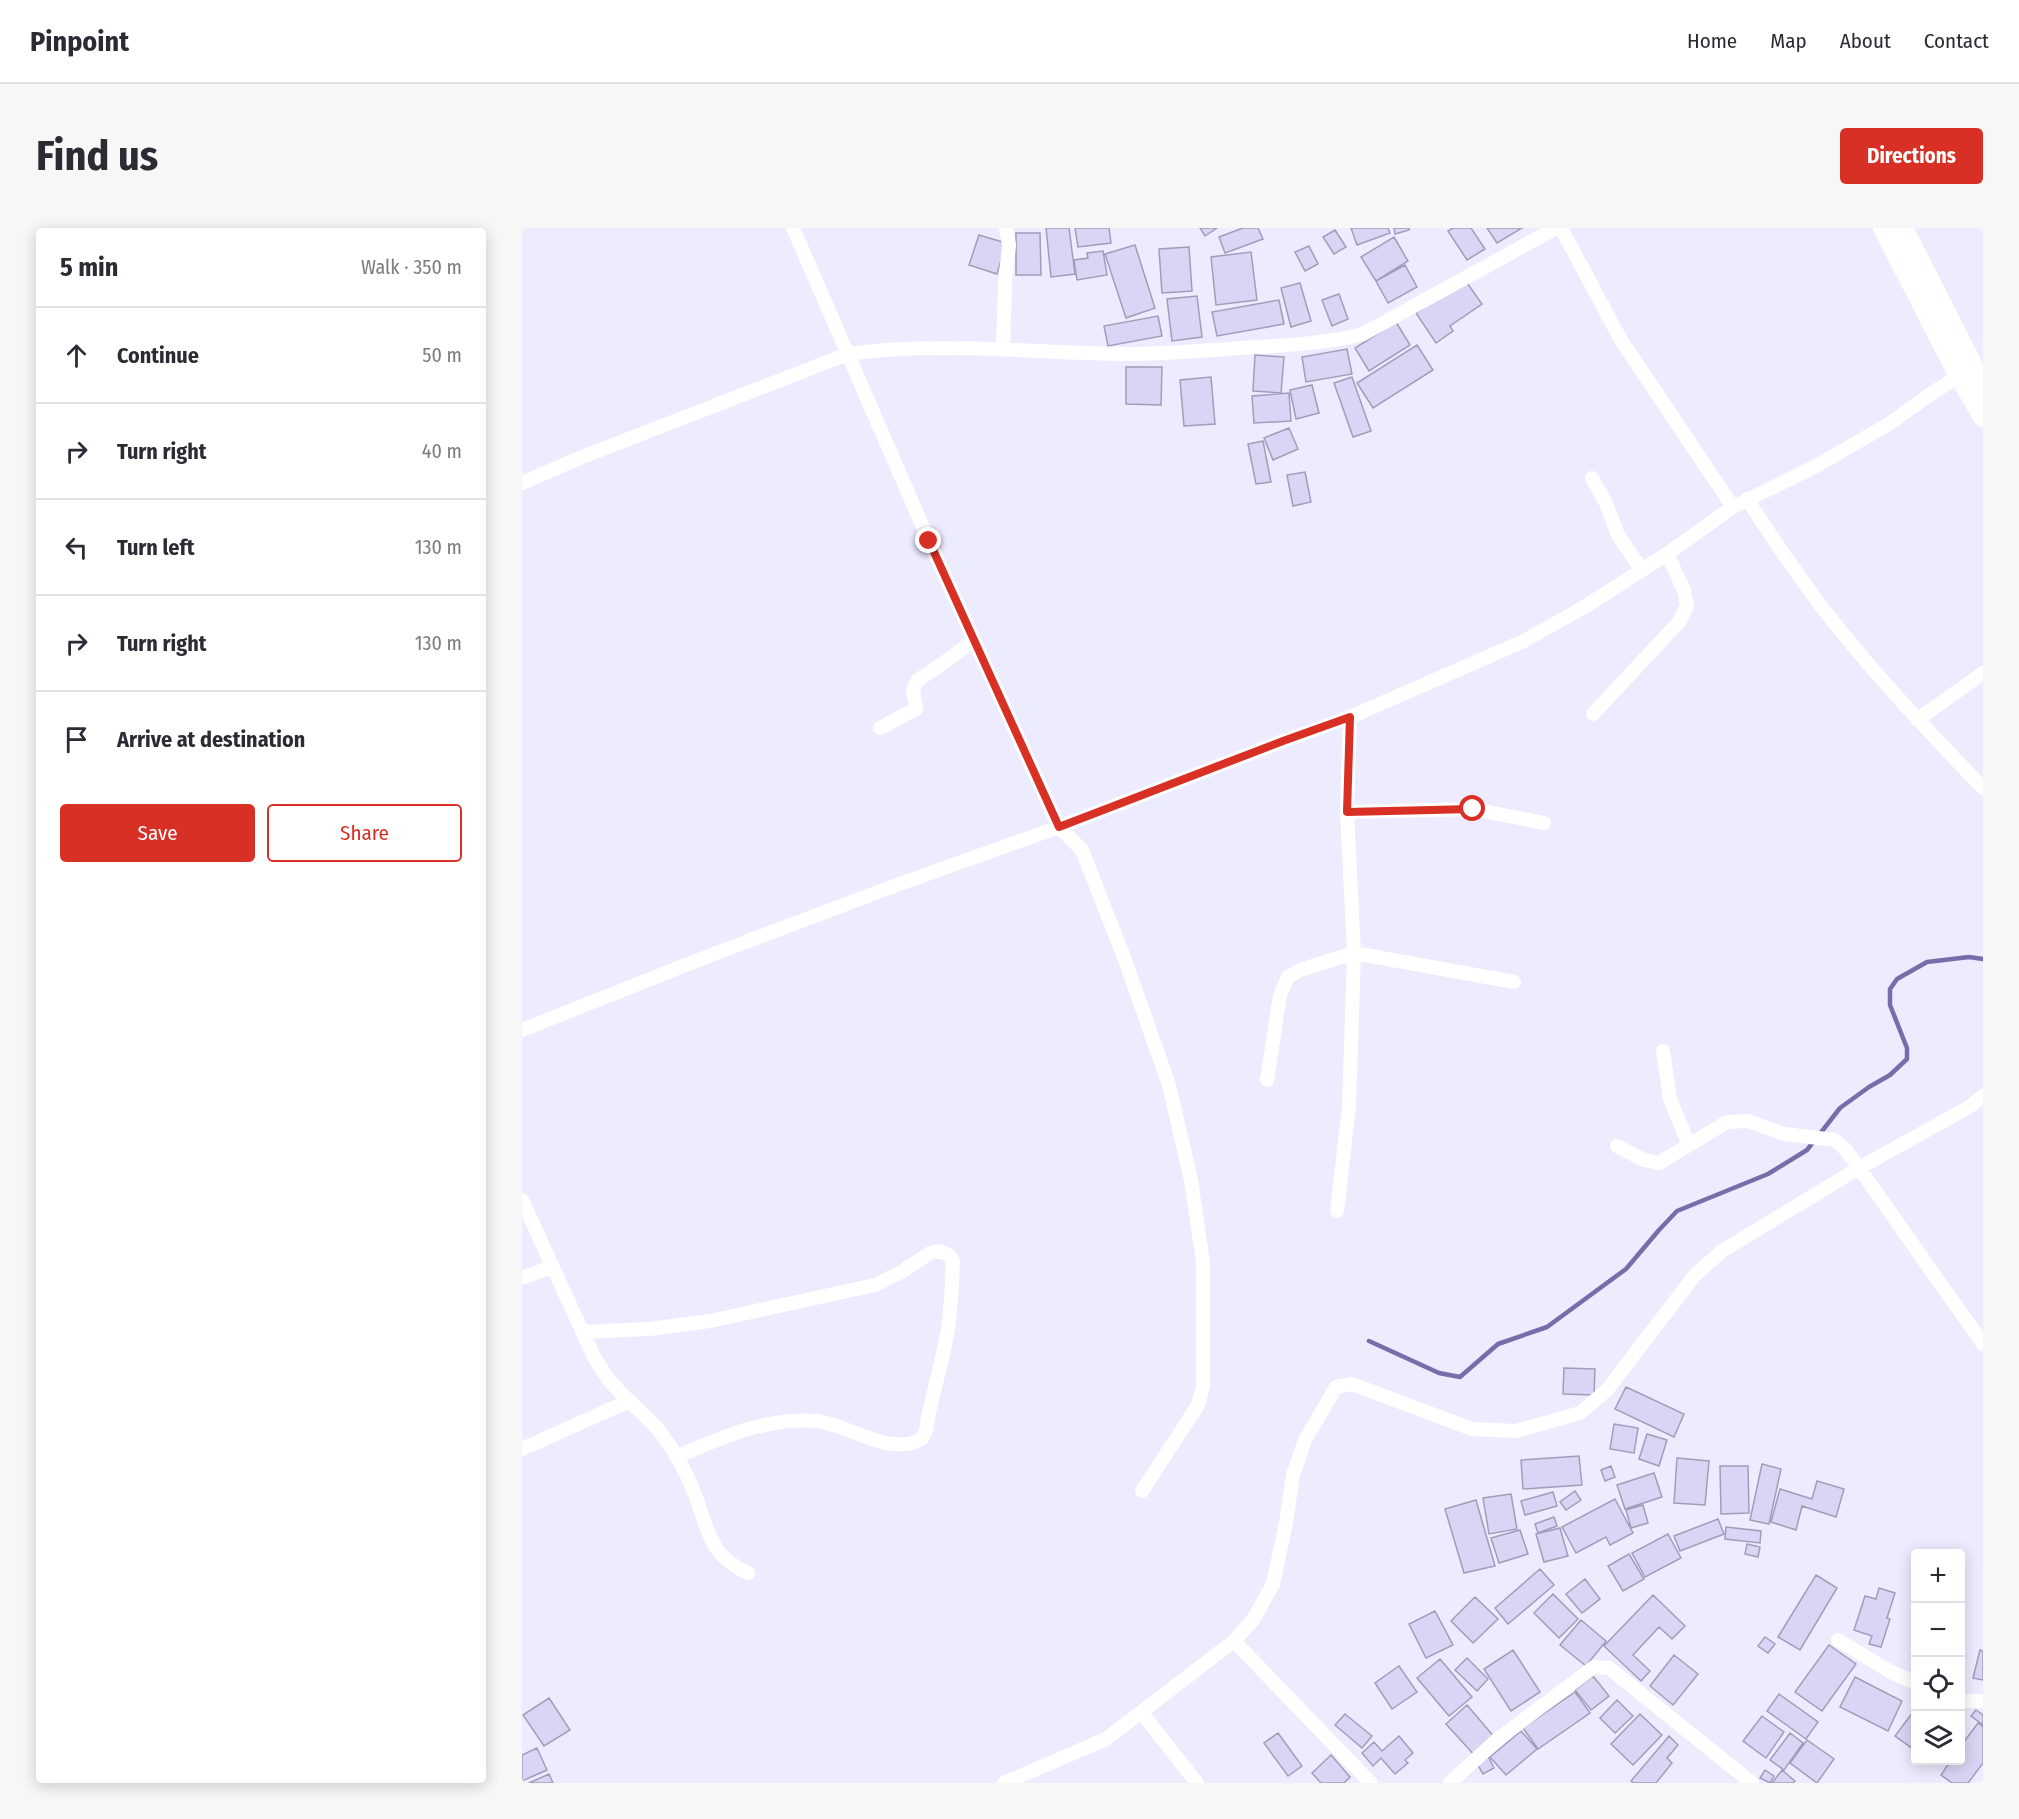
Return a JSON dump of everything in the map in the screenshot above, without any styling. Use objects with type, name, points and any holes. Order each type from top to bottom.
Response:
[{"type":"main road","points":[[1883,228],[1959,376],[1983,417]]},
{"type":"main road","points":[[1903,228],[1983,386]]},
{"type":"street","points":[[793,228],[1059,827],[1082,850],[1125,960],[1169,1085],[1191,1180],[1203,1262],[1203,1386],[1198,1405],[1142,1491]]},
{"type":"street","points":[[1003,349],[1009,244],[1006,228]]},
{"type":"street","points":[[522,483],[582,457],[848,354],[882,349],[973,347],[1125,354],[1334,342],[1363,334],[1556,228]]},
{"type":"street","points":[[1561,228],[1621,340],[1733,507]]},
{"type":"street","points":[[522,1030],[722,951],[1350,717],[1524,641],[1586,606],[1667,554],[1733,507],[1816,466],[1889,424],[1959,376]]},
{"type":"street","points":[[1592,478],[1606,503],[1618,535],[1642,570]]},
{"type":"street","points":[[1747,499],[1781,552],[1828,615],[1917,720],[1983,788]]},
{"type":"street","points":[[1593,714],[1679,622],[1687,606],[1684,590],[1667,554]]},
{"type":"street","points":[[879,728],[916,709],[913,689],[918,680],[974,640]]},
{"type":"street","points":[[1917,720],[1983,673]]},
{"type":"street","points":[[1337,1211],[1349,1107],[1354,953],[1347,812],[1350,717]]},
{"type":"street","points":[[1347,812],[1473,809],[1544,823]]},
{"type":"street","points":[[1267,1080],[1280,994],[1288,977],[1300,970],[1354,953],[1514,982]]},
{"type":"street","points":[[1663,1051],[1670,1099],[1689,1145]]},
{"type":"street","points":[[1004,1783],[1106,1739],[1234,1641],[1253,1620],[1273,1584],[1286,1523],[1293,1474],[1305,1440],[1336,1387],[1352,1384],[1472,1429],[1516,1431],[1580,1413],[1606,1390],[1695,1275],[1722,1251],[1859,1168],[1969,1107],[1983,1096]]},
{"type":"street","points":[[1617,1146],[1644,1161],[1659,1163],[1727,1122],[1748,1121],[1784,1134],[1835,1140],[1859,1168],[1983,1344]]},
{"type":"street","points":[[522,1200],[594,1357],[610,1380],[663,1436],[695,1496],[709,1535],[719,1553],[732,1566],[748,1573]]},
{"type":"street","points":[[582,1332],[649,1329],[710,1321],[836,1295],[875,1285],[901,1272],[930,1253],[940,1251],[949,1255],[953,1261],[948,1329],[926,1432],[921,1439],[907,1443],[888,1443],[818,1420],[790,1421],[751,1428],[676,1457]]},
{"type":"street","points":[[522,1278],[551,1267]]},
{"type":"street","points":[[522,1449],[629,1401]]},
{"type":"street","points":[[1838,1640],[1891,1672],[1911,1681]]},
{"type":"street","points":[[1234,1641],[1371,1783]]},
{"type":"street","points":[[1450,1783],[1498,1739],[1594,1667],[1609,1668],[1752,1783]]},
{"type":"street","points":[[1965,1701],[1983,1701]]},
{"type":"street","points":[[1141,1712],[1197,1783]]},
{"type":"building","points":[[1046,228],[1069,228],[1075,274],[1051,277]]},
{"type":"building","points":[[1075,228],[1109,228],[1111,243],[1078,247]]},
{"type":"building","points":[[1200,228],[1217,228],[1205,236]]},
{"type":"building","points":[[1243,228],[1258,228],[1263,239],[1225,253],[1219,237]]},
{"type":"building","points":[[1351,228],[1388,228],[1390,233],[1357,245]]},
{"type":"building","points":[[1394,228],[1409,228],[1409,230],[1395,234]]},
{"type":"building","points":[[1453,228],[1471,228],[1485,249],[1467,260],[1448,231]]},
{"type":"building","points":[[1487,228],[1522,228],[1497,243]]},
{"type":"building","points":[[1335,230],[1346,247],[1334,254],[1323,237]]},
{"type":"building","points":[[1016,233],[1040,233],[1041,275],[1016,275]]},
{"type":"building","points":[[979,235],[1006,243],[997,274],[969,265]]},
{"type":"building","points":[[1394,237],[1408,261],[1376,281],[1361,257]]},
{"type":"building","points":[[1135,245],[1155,308],[1126,318],[1105,254]]},
{"type":"building","points":[[1309,246],[1318,264],[1305,271],[1295,252]]},
{"type":"building","points":[[1189,247],[1192,291],[1162,293],[1159,249]]},
{"type":"building","points":[[1103,251],[1107,275],[1077,280],[1074,260],[1088,258],[1087,253]]},
{"type":"building","points":[[1251,252],[1257,300],[1216,305],[1211,257]]},
{"type":"building","points":[[1405,265],[1417,287],[1388,303],[1376,281]]},
{"type":"building","points":[[1465,280],[1482,304],[1450,326],[1453,331],[1436,343],[1416,313]]},
{"type":"building","points":[[1300,283],[1311,321],[1291,327],[1281,288]]},
{"type":"building","points":[[1339,294],[1348,319],[1332,326],[1322,300]]},
{"type":"building","points":[[1197,296],[1202,337],[1172,341],[1167,299]]},
{"type":"building","points":[[1279,300],[1284,324],[1217,336],[1212,312]]},
{"type":"building","points":[[1158,316],[1162,336],[1108,346],[1104,326]]},
{"type":"building","points":[[1396,322],[1410,345],[1369,371],[1355,348]]},
{"type":"building","points":[[1417,345],[1433,370],[1373,408],[1357,383]]},
{"type":"building","points":[[1347,349],[1352,374],[1306,382],[1302,357]]},
{"type":"building","points":[[1255,355],[1284,357],[1281,393],[1253,391]]},
{"type":"building","points":[[1126,367],[1162,367],[1161,405],[1126,404]]},
{"type":"building","points":[[1211,377],[1215,424],[1184,426],[1180,380]]},
{"type":"building","points":[[1352,377],[1371,431],[1353,437],[1334,383]]},
{"type":"building","points":[[1312,385],[1319,413],[1296,419],[1290,390]]},
{"type":"building","points":[[1289,393],[1291,421],[1254,423],[1252,396]]},
{"type":"building","points":[[1289,428],[1298,449],[1273,460],[1264,438]]},
{"type":"building","points":[[1263,441],[1271,482],[1256,484],[1248,444]]},
{"type":"building","points":[[1305,472],[1311,502],[1293,506],[1287,475]]},
{"type":"building","points":[[1564,1368],[1595,1369],[1594,1395],[1563,1394]]},
{"type":"building","points":[[1626,1387],[1684,1414],[1674,1437],[1615,1409]]},
{"type":"building","points":[[1614,1424],[1638,1428],[1634,1453],[1610,1449]]},
{"type":"building","points":[[1647,1434],[1667,1440],[1659,1466],[1639,1459]]},
{"type":"building","points":[[1579,1456],[1582,1485],[1523,1489],[1521,1460]]},
{"type":"building","points":[[1677,1458],[1709,1461],[1705,1505],[1674,1503]]},
{"type":"building","points":[[1762,1464],[1781,1469],[1769,1524],[1750,1520]]},
{"type":"building","points":[[1611,1466],[1615,1477],[1605,1481],[1601,1470]]},
{"type":"building","points":[[1720,1466],[1748,1466],[1749,1513],[1721,1514]]},
{"type":"building","points":[[1654,1473],[1662,1497],[1625,1509],[1617,1485]]},
{"type":"building","points":[[1817,1481],[1844,1489],[1836,1517],[1802,1506],[1796,1530],[1771,1522],[1780,1489],[1812,1499]]},
{"type":"building","points":[[1575,1491],[1581,1500],[1566,1510],[1560,1502]]},
{"type":"building","points":[[1553,1492],[1557,1506],[1525,1515],[1521,1501]]},
{"type":"building","points":[[1511,1494],[1517,1529],[1489,1534],[1483,1498]]},
{"type":"building","points":[[1615,1499],[1633,1533],[1610,1545],[1606,1537],[1576,1553],[1562,1527]]},
{"type":"building","points":[[1476,1500],[1495,1566],[1464,1573],[1445,1509]]},
{"type":"building","points":[[1643,1505],[1648,1523],[1631,1528],[1626,1510]]},
{"type":"building","points":[[1554,1517],[1557,1526],[1538,1533],[1535,1524]]},
{"type":"building","points":[[1718,1519],[1724,1534],[1680,1551],[1674,1536]]},
{"type":"building","points":[[1726,1527],[1761,1531],[1760,1543],[1725,1539]]},
{"type":"building","points":[[1560,1528],[1568,1556],[1544,1562],[1536,1534]]},
{"type":"building","points":[[1520,1530],[1528,1554],[1499,1563],[1491,1538]]},
{"type":"building","points":[[1668,1534],[1681,1558],[1645,1577],[1632,1553]]},
{"type":"building","points":[[1747,1544],[1760,1547],[1758,1557],[1745,1554]]},
{"type":"building","points":[[1629,1554],[1644,1579],[1623,1591],[1608,1566]]},
{"type":"building","points":[[1540,1569],[1554,1585],[1508,1624],[1495,1608]]},
{"type":"building","points":[[1816,1575],[1837,1588],[1800,1650],[1778,1637]]},
{"type":"building","points":[[1585,1579],[1600,1599],[1582,1613],[1566,1594]]},
{"type":"building","points":[[1879,1588],[1895,1593],[1881,1647],[1869,1644],[1872,1636],[1854,1630],[1865,1596],[1876,1599]]},
{"type":"building","points":[[1553,1594],[1578,1619],[1559,1638],[1534,1613]]},
{"type":"building","points":[[1653,1595],[1685,1626],[1672,1639],[1659,1627],[1633,1655],[1650,1671],[1641,1681],[1604,1646]]},
{"type":"building","points":[[1475,1597],[1498,1619],[1473,1643],[1451,1621]]},
{"type":"building","points":[[1435,1611],[1453,1645],[1426,1658],[1409,1624]]},
{"type":"building","points":[[1581,1620],[1606,1641],[1586,1666],[1560,1645]]},
{"type":"building","points":[[1765,1637],[1775,1644],[1768,1653],[1758,1646]]},
{"type":"building","points":[[1829,1645],[1856,1664],[1822,1711],[1795,1692]]},
{"type":"building","points":[[1513,1650],[1540,1692],[1511,1711],[1484,1669]]},
{"type":"building","points":[[1980,1650],[1983,1651],[1983,1680],[1973,1678]]},
{"type":"building","points":[[1674,1655],[1698,1674],[1673,1705],[1650,1686]]},
{"type":"building","points":[[1467,1658],[1488,1679],[1477,1691],[1455,1670]]},
{"type":"building","points":[[1440,1659],[1472,1697],[1449,1716],[1417,1678]]},
{"type":"building","points":[[1399,1666],[1417,1692],[1392,1709],[1375,1683]]},
{"type":"building","points":[[1593,1676],[1609,1696],[1591,1710],[1575,1690]]},
{"type":"building","points":[[1855,1677],[1902,1701],[1888,1731],[1840,1707]]},
{"type":"building","points":[[1575,1692],[1590,1713],[1538,1749],[1523,1728]]},
{"type":"building","points":[[1779,1694],[1818,1722],[1806,1739],[1767,1711]]},
{"type":"building","points":[[549,1698],[570,1730],[544,1746],[523,1715]]},
{"type":"building","points":[[1617,1700],[1633,1716],[1615,1733],[1600,1718]]},
{"type":"building","points":[[1467,1705],[1496,1739],[1476,1757],[1446,1724]]},
{"type":"building","points":[[1976,1710],[1983,1715],[1983,1725],[1971,1716]]},
{"type":"building","points":[[1345,1714],[1372,1736],[1362,1748],[1335,1725]]},
{"type":"building","points":[[1640,1714],[1662,1735],[1633,1765],[1611,1744]]},
{"type":"building","points":[[1911,1715],[1911,1747],[1895,1736]]},
{"type":"building","points":[[1762,1716],[1784,1732],[1766,1758],[1743,1741]]},
{"type":"building","points":[[1978,1723],[1983,1727],[1983,1763],[1968,1783],[1952,1783],[1941,1775],[1948,1765],[1965,1765],[1965,1740]]},
{"type":"building","points":[[1521,1731],[1537,1749],[1506,1775],[1490,1757]]},
{"type":"building","points":[[1278,1733],[1302,1766],[1288,1776],[1264,1743]]},
{"type":"building","points":[[1790,1733],[1803,1743],[1784,1770],[1770,1760]]},
{"type":"building","points":[[1399,1736],[1413,1753],[1405,1760],[1408,1763],[1395,1774],[1381,1758],[1373,1766],[1362,1753],[1374,1742],[1382,1751]]},
{"type":"building","points":[[1669,1736],[1678,1745],[1667,1758],[1672,1763],[1656,1783],[1631,1781]]},
{"type":"building","points":[[1807,1740],[1834,1759],[1817,1783],[1790,1763]]},
{"type":"building","points":[[537,1748],[547,1770],[522,1781],[522,1755]]},
{"type":"building","points":[[1331,1755],[1350,1777],[1344,1783],[1321,1783],[1312,1773]]},
{"type":"building","points":[[1488,1756],[1494,1768],[1483,1774],[1476,1762]]},
{"type":"building","points":[[1765,1770],[1774,1776],[1770,1783],[1760,1778]]},
{"type":"building","points":[[1782,1770],[1795,1781],[1793,1783],[1772,1783]]},
{"type":"building","points":[[549,1774],[553,1783],[529,1783]]},
{"type":"waterway","points":[[1819,1135],[1840,1108],[1890,1075],[1907,1059],[1907,1048],[1890,1005],[1890,989],[1897,979],[1927,962],[1969,957],[1983,959]]},
{"type":"waterway","points":[[1369,1341],[1439,1373],[1460,1377],[1498,1344],[1547,1327],[1626,1269],[1677,1211],[1768,1174],[1807,1150],[1814,1141]]},
{"type":"route","points":[[929,541],[1059,827],[1350,717],[1347,812],[1473,809]]}]
